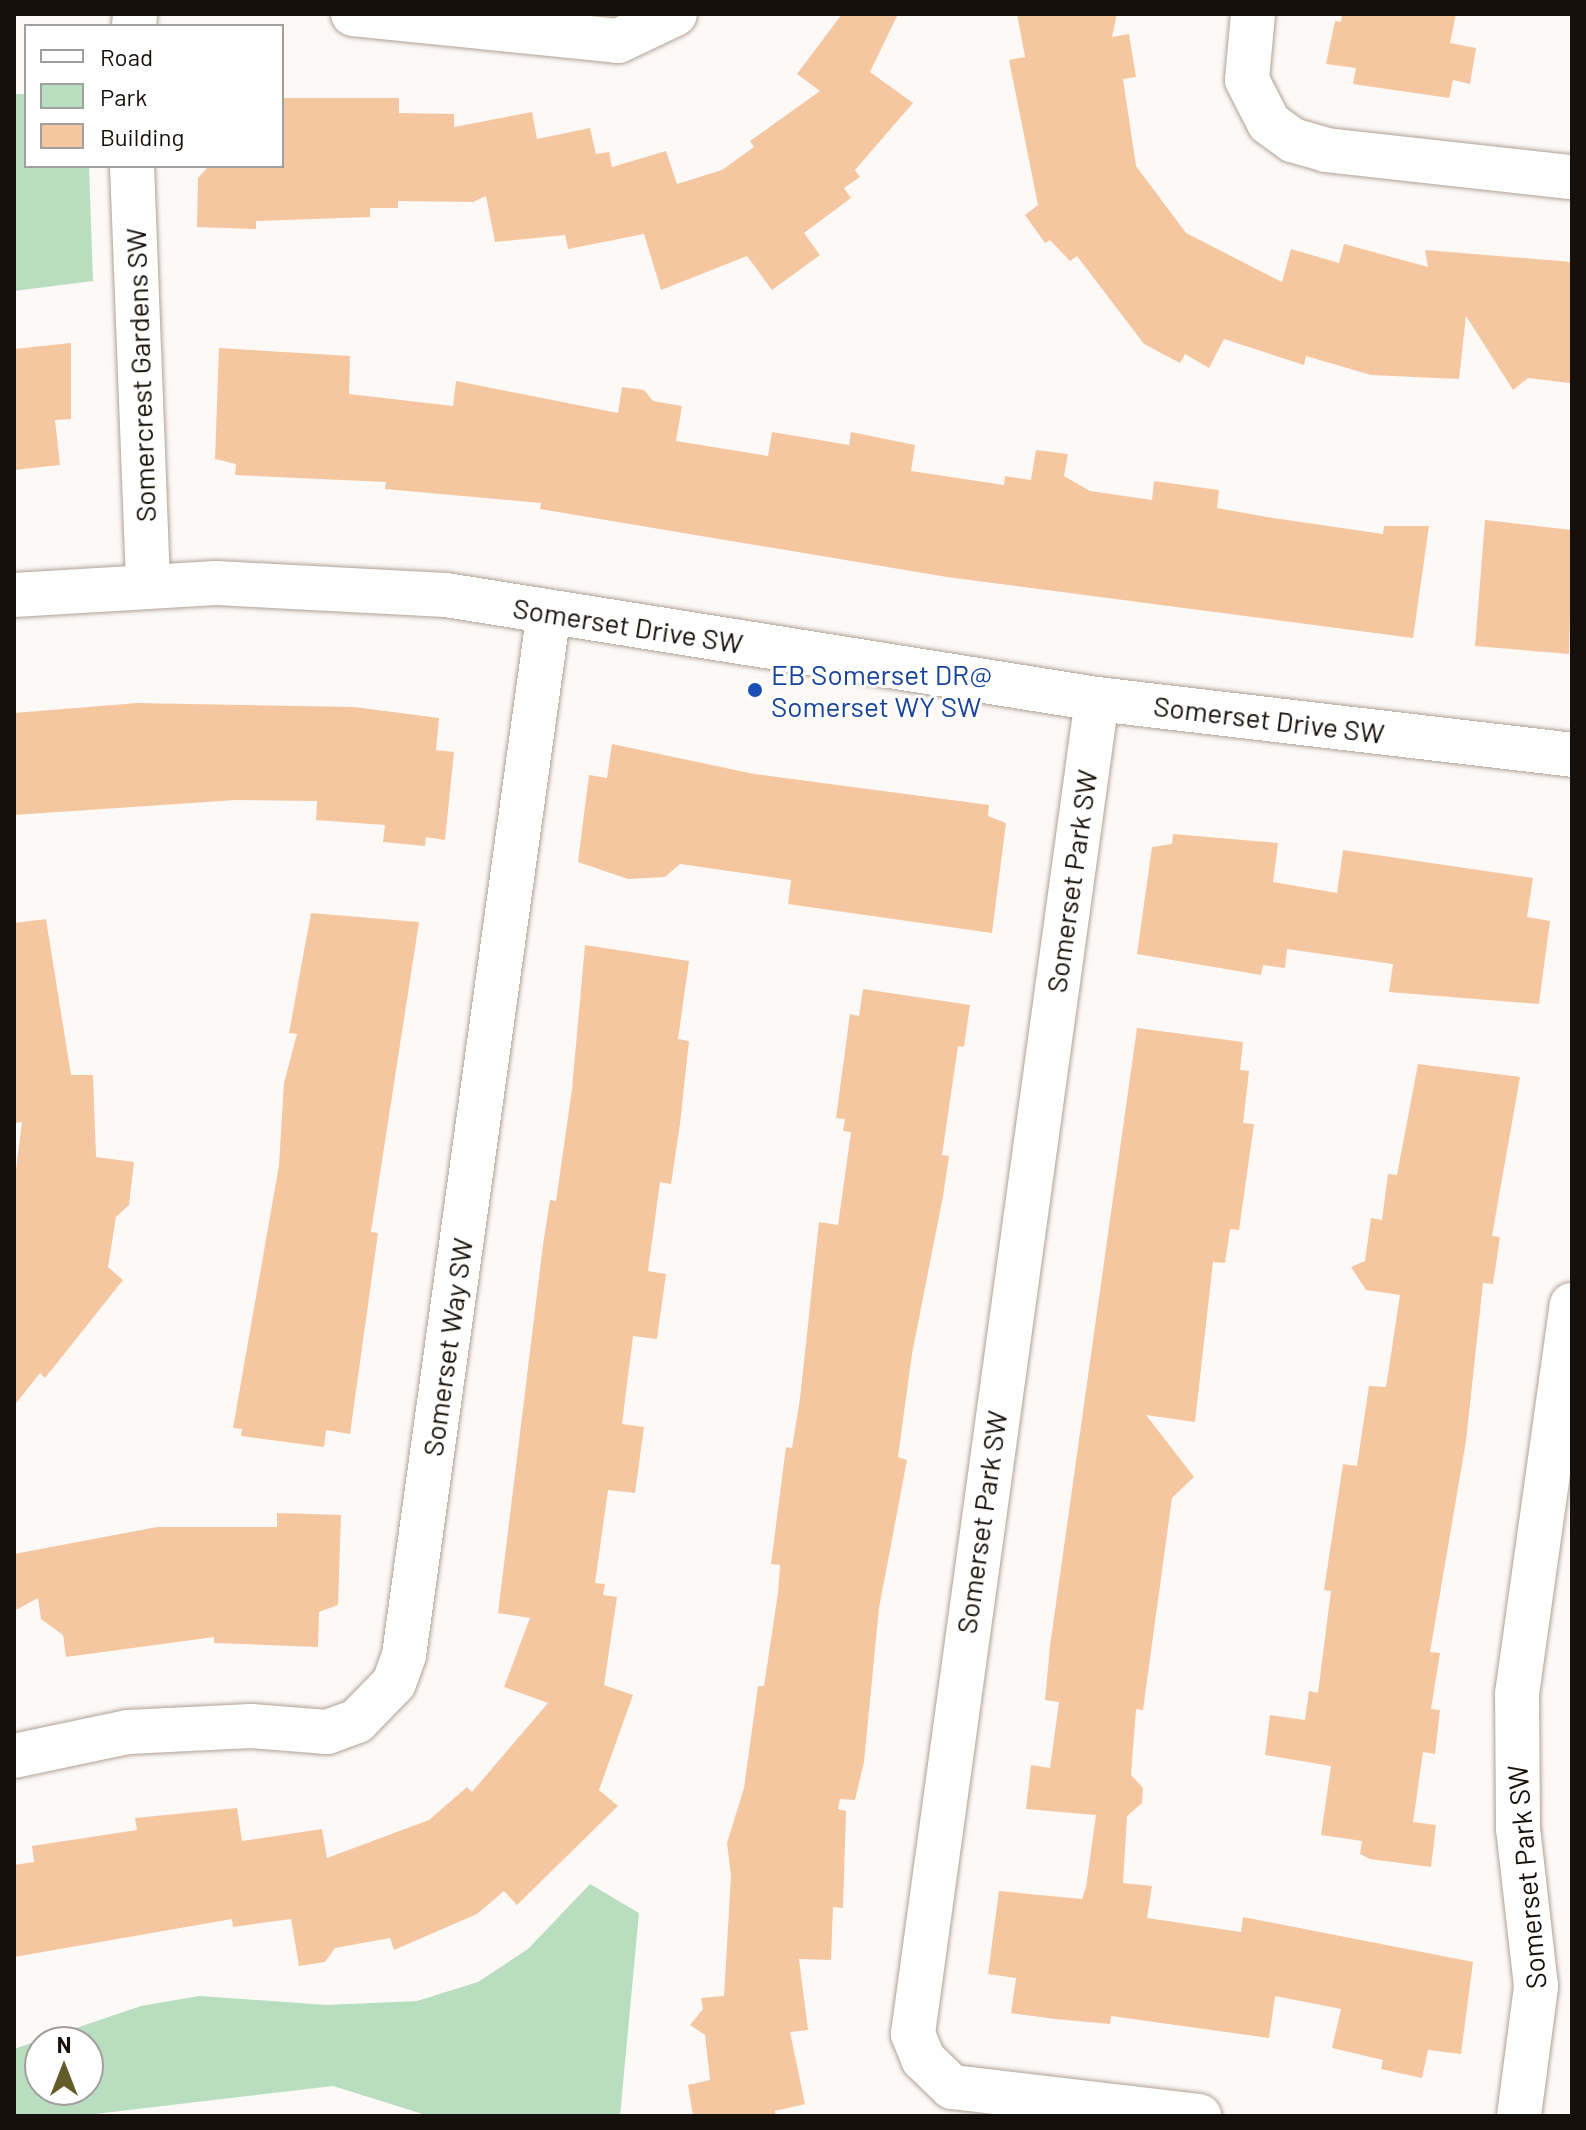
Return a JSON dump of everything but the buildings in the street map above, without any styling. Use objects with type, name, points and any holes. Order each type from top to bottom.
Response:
[{"type":"street","points":[[353,14],[618,41],[675,14]]},
{"type":"street","points":[[1253,14],[1247,80],[1269,123],[1292,140],[1326,150],[1572,177]]},
{"type":"street","name":"Somercrest Gardens SW","points":[[132,168],[148,584]]},
{"type":"street","name":"Somerset Drive SW","points":[[14,595],[148,584],[352,586],[549,612],[1097,699],[1572,755]]},
{"type":"street","name":"Somerset Way SW","points":[[14,1756],[128,1732],[251,1726],[327,1732],[357,1721],[394,1683],[404,1655],[549,612]]},
{"type":"street","name":"Somerset Park SW","points":[[1097,699],[913,2034],[923,2059],[952,2087],[1199,2116]]},
{"type":"street","name":"Somerset Park SW","points":[[1519,2116],[1536,1986],[1518,1829],[1517,1694],[1572,1305]]},
{"type":"green space","points":[[14,94],[24,94],[24,168],[89,168],[93,281],[14,291]]},
{"type":"green space","points":[[590,1884],[639,1913],[620,2116],[429,2116],[333,2086],[78,2116],[14,2116],[14,2049],[24,2046],[24,2106],[104,2106],[104,2026],[82,2026],[141,2006],[199,1996],[327,2005],[417,2001],[478,1982],[528,1949]]},
{"type":"place","name":"EB Somerset DR@ Somerset WY SW","points":[[755,690]]}]
